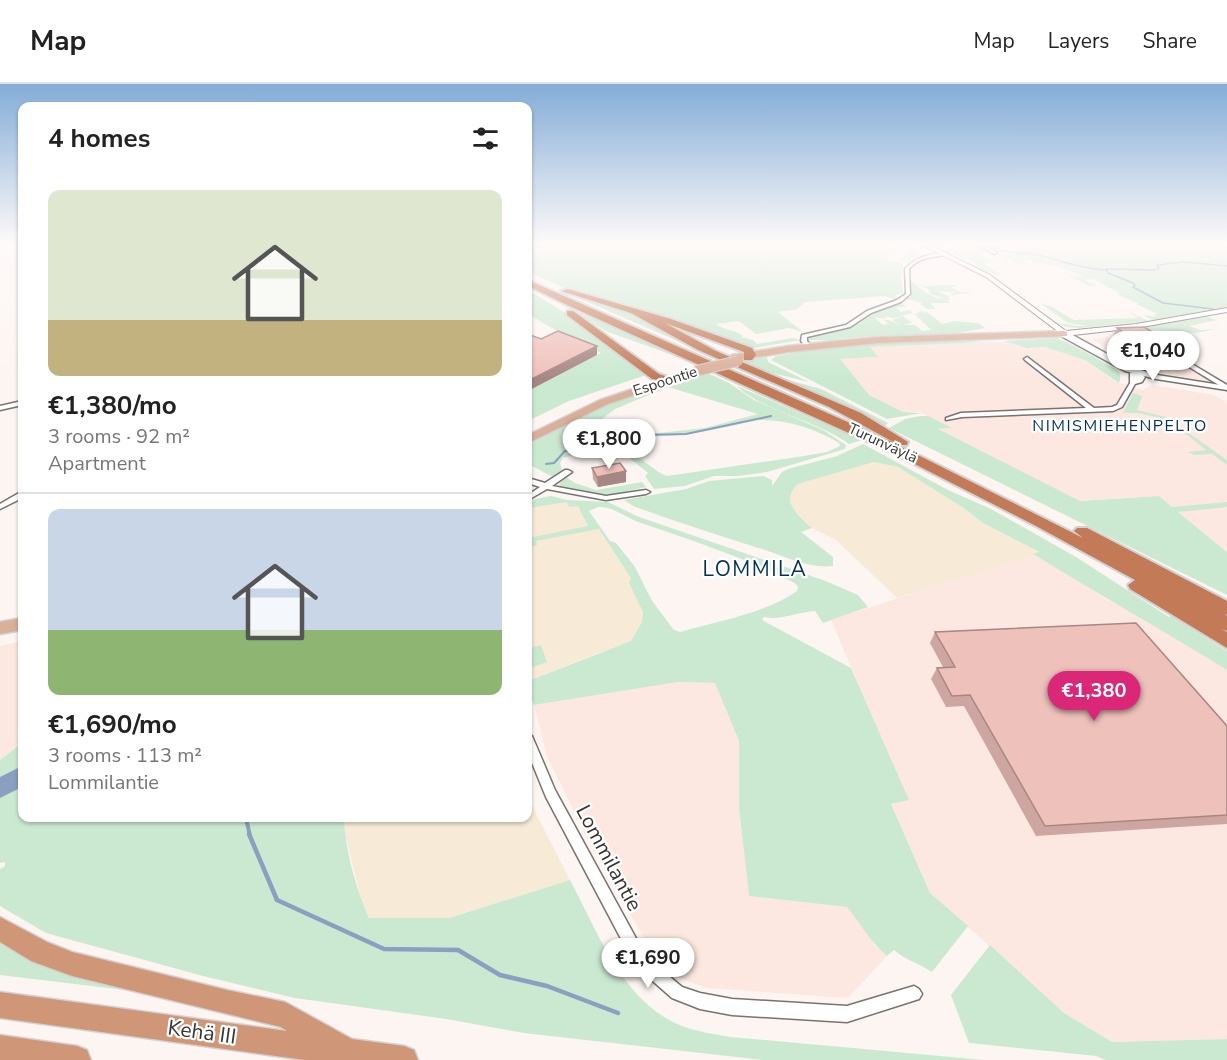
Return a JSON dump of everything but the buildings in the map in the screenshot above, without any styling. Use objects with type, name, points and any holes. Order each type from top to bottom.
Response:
[{"type":"highway","points":[[537,288],[662,378]]},
{"type":"highway","name":"Turunväylä","points":[[543,288],[898,445],[1111,546],[1227,609]]},
{"type":"highway","points":[[549,288],[726,341],[748,350],[742,358]]},
{"type":"highway","points":[[635,312],[695,345],[809,393],[877,426],[898,445]]},
{"type":"highway","points":[[581,321],[622,339],[682,360],[864,438],[898,445]]},
{"type":"highway","name":"Turunväylä","points":[[898,445],[1227,624]]},
{"type":"highway","points":[[944,472],[962,486],[1064,542],[1227,640]]},
{"type":"highway","points":[[1111,546],[1156,564],[1227,600]]},
{"type":"highway","points":[[0,929],[40,952],[72,964],[216,1001],[285,1015],[350,1053]]},
{"type":"highway","name":"Kehä III","points":[[0,1005],[404,1060]]},
{"type":"highway","points":[[0,1048],[77,1060]]},
{"type":"main road","points":[[1005,288],[1065,332]]},
{"type":"main road","name":"Espoontie","points":[[532,430],[573,410],[662,378],[742,358],[809,347],[878,340],[1065,332],[1149,324],[1227,310]]},
{"type":"main road","name":"Espoontie","points":[[532,437],[604,402],[662,378]]},
{"type":"main road","points":[[0,620],[18,617]]},
{"type":"main road","points":[[0,628],[18,625]]},
{"type":"street","points":[[809,347],[803,338],[813,333],[848,326],[869,312],[899,301],[909,293],[908,288]]},
{"type":"street","points":[[1065,332],[1105,359],[1137,372],[1227,388]]},
{"type":"street","points":[[1142,336],[1227,388]]},
{"type":"street","points":[[1027,359],[1093,410]]},
{"type":"street","points":[[948,419],[961,416],[1093,410],[1120,406],[1133,383],[1141,379],[1137,372]]},
{"type":"street","points":[[1227,388],[1224,391],[1227,394]]},
{"type":"street","points":[[0,408],[18,404]]},
{"type":"street","points":[[532,495],[568,472]]},
{"type":"street","points":[[532,476],[546,486]]},
{"type":"street","points":[[532,481],[606,498],[646,492]]},
{"type":"street","points":[[0,507],[18,497]]},
{"type":"street","name":"Lommilantie","points":[[532,749],[550,793],[633,946],[652,971],[677,993],[700,1001],[732,1007],[847,1014],[914,994]]},
{"type":"shaded area","points":[[1137,334],[1217,383],[1140,369],[1092,339]]},
{"type":"shaded area","points":[[1007,342],[1027,348],[1045,347],[1085,360],[1116,382],[1143,390],[1152,385],[1214,395],[1227,403],[1227,552],[1159,496],[1080,501],[937,429],[951,428],[920,412],[903,412],[869,395],[839,359],[877,357],[869,347]]},
{"type":"shaded area","points":[[874,462],[898,467],[983,523],[1040,553],[897,598],[836,540],[812,528],[793,510],[790,498],[792,490],[798,484]]},
{"type":"shaded area","points":[[551,496],[585,507],[610,541],[616,543],[635,567],[646,591],[671,629],[595,654],[532,679],[532,501]]},
{"type":"shaded area","points":[[1033,554],[1106,599],[1164,630],[1227,670],[1227,1039],[1112,1042],[1064,1013],[930,893],[891,804],[908,800],[831,620]]},
{"type":"shaded area","points":[[18,642],[18,746],[0,760],[0,646]]},
{"type":"shaded area","points":[[678,682],[715,683],[739,741],[739,808],[749,896],[847,907],[869,934],[875,946],[887,956],[848,998],[706,988],[685,980],[663,964],[647,944],[583,829],[547,757],[534,705]]},
{"type":"shaded area","points":[[532,806],[570,880],[449,918],[369,918],[361,899],[345,834],[344,822],[532,822]]},
{"type":"green space","points":[[564,288],[902,288],[903,293],[895,295],[896,300],[885,296],[805,302],[797,309],[778,312],[803,332],[789,328],[756,334],[739,321],[716,324],[743,336],[741,337],[753,340],[757,344],[792,338],[801,340],[753,348],[730,339],[581,295]]},
{"type":"green space","points":[[911,288],[919,288],[930,296],[939,298],[944,298],[930,294],[925,288],[952,288],[959,292],[974,292],[953,295],[958,299],[950,294],[958,292],[937,291],[950,297],[948,298],[951,300],[947,300],[950,303],[930,303],[936,309],[927,309],[920,304],[923,303],[906,299],[911,296]]},
{"type":"green space","points":[[1109,288],[1227,288],[1227,307],[1152,320],[1144,315],[1156,317],[1154,315],[1158,314],[1117,294],[1119,293]]},
{"type":"green space","points":[[532,292],[575,319],[646,375],[569,401],[532,419],[532,389],[601,353],[577,343],[532,316]]},
{"type":"green space","points":[[576,297],[635,314],[717,358]]},
{"type":"green space","points":[[553,299],[695,363],[608,332]]},
{"type":"green space","points":[[899,302],[907,307],[896,307],[901,312],[911,310],[912,313],[894,318],[884,316],[887,319],[874,317],[883,325],[888,324],[884,320],[888,320],[902,325],[892,320],[903,316],[912,323],[904,325],[915,325],[922,331],[931,330],[916,315],[911,315],[925,311],[922,313],[927,312],[942,324],[954,321],[978,323],[985,328],[948,335],[887,335],[835,339],[924,336],[809,342],[829,340],[809,340],[808,336],[848,329],[861,323],[860,320],[875,310]]},
{"type":"green space","points":[[1040,303],[1074,320],[1139,318],[1124,309],[1148,321],[1080,328],[1066,327],[1056,322],[1088,326],[1068,323]]},
{"type":"green space","points":[[1208,317],[1217,320],[1189,326],[1201,330],[1216,329],[1196,333],[1131,328]]},
{"type":"green space","points":[[1056,338],[1079,348],[1117,370],[1120,374],[1119,383],[1085,360],[1045,347],[1027,348],[1004,341]]},
{"type":"green space","points":[[928,340],[987,342],[870,347],[878,357],[840,359],[869,395],[903,412],[922,413],[887,419],[771,360],[776,356],[833,346]]},
{"type":"green space","points":[[767,357],[768,362],[809,382],[768,372],[740,362]]},
{"type":"green space","points":[[701,370],[729,383],[754,400],[823,430],[846,445],[845,449],[767,472],[738,476],[714,476],[685,486],[654,489],[645,476],[648,473],[612,444],[563,458],[560,463],[562,470],[553,477],[532,466],[532,443],[549,431],[629,394]],"holes":[[[668,387],[758,414],[705,428],[612,438],[573,449],[567,446],[615,409]],[[760,420],[781,422],[811,430],[830,438],[840,446],[827,452],[804,456],[667,476],[620,444],[634,437],[688,434]]]},
{"type":"green space","points":[[777,377],[821,389],[888,423],[885,426]]},
{"type":"green space","points":[[737,386],[862,440],[849,444],[822,429],[760,402]]},
{"type":"green space","points":[[1133,393],[1142,396],[1137,410],[1166,417],[1227,460],[1227,465],[1212,454],[1194,455],[1188,452],[1206,450],[1168,422],[1147,415],[1123,413]]},
{"type":"green space","points":[[928,416],[952,428],[938,429],[1080,501],[1159,496],[1172,507],[1227,502],[1227,507],[1178,512],[1227,552],[1227,595],[889,428],[905,419]]},
{"type":"green space","points":[[863,444],[948,490],[991,509],[1076,557],[1227,651],[1227,670],[1033,554],[1039,552],[983,523],[898,467],[874,462],[798,484],[793,490],[790,496],[793,508],[812,528],[801,532],[833,557],[833,566],[816,566],[799,562],[649,512],[624,500],[686,489],[709,481],[763,476],[772,480],[772,486],[782,472],[788,469],[837,456]]},
{"type":"green space","points":[[566,477],[575,483],[596,490],[642,482],[646,487],[609,495],[560,486],[559,484]]},
{"type":"green space","points":[[551,496],[567,500],[608,502],[639,517],[823,580],[858,595],[868,607],[823,623],[815,611],[776,618],[764,617],[762,620],[851,668],[909,800],[891,804],[930,893],[968,926],[932,972],[894,950],[887,956],[847,907],[749,896],[739,808],[739,741],[715,683],[678,682],[534,705],[532,679],[631,641],[642,622],[643,612],[629,583],[631,578],[599,529],[536,541],[537,545],[532,547],[532,537],[588,526],[578,506],[569,507],[567,502],[532,508],[532,501]],"holes":[[[598,507],[614,510],[641,523],[757,566],[795,583],[798,587],[797,591],[770,606],[740,616],[680,632],[674,630],[652,601],[635,567],[616,543],[610,541],[589,511]]]},
{"type":"green space","points":[[541,645],[547,662],[532,668],[532,647]]},
{"type":"green space","points":[[18,746],[18,822],[344,822],[352,869],[369,918],[449,918],[570,880],[602,943],[628,983],[661,1015],[682,1026],[731,1037],[984,1060],[763,1060],[524,1033],[446,1019],[295,998],[203,976],[46,933],[0,906],[0,869],[5,866],[5,862],[0,863],[0,760]]},
{"type":"green space","points":[[0,944],[55,969],[125,990],[0,975]]},
{"type":"green space","points":[[990,945],[1064,1013],[1112,1042],[1227,1039],[1227,1060],[1106,1060],[1096,1056],[969,1043],[951,995]]},
{"type":"waterway","points":[[1134,288],[1163,303],[1213,309]]},
{"type":"waterway","points":[[546,464],[554,463],[565,451],[586,448],[612,439],[641,435],[686,434],[771,416]]},
{"type":"waterway","points":[[0,788],[18,778]]},
{"type":"waterway","points":[[247,822],[250,836]]},
{"type":"waterway","points":[[249,834],[277,900],[384,949],[458,950],[500,975],[547,986],[618,1013]]},
{"type":"district","name":"NIMISMIEHENPELTO","points":[[1120,426]]},
{"type":"district","name":"LOMMILA","points":[[755,569]]}]
